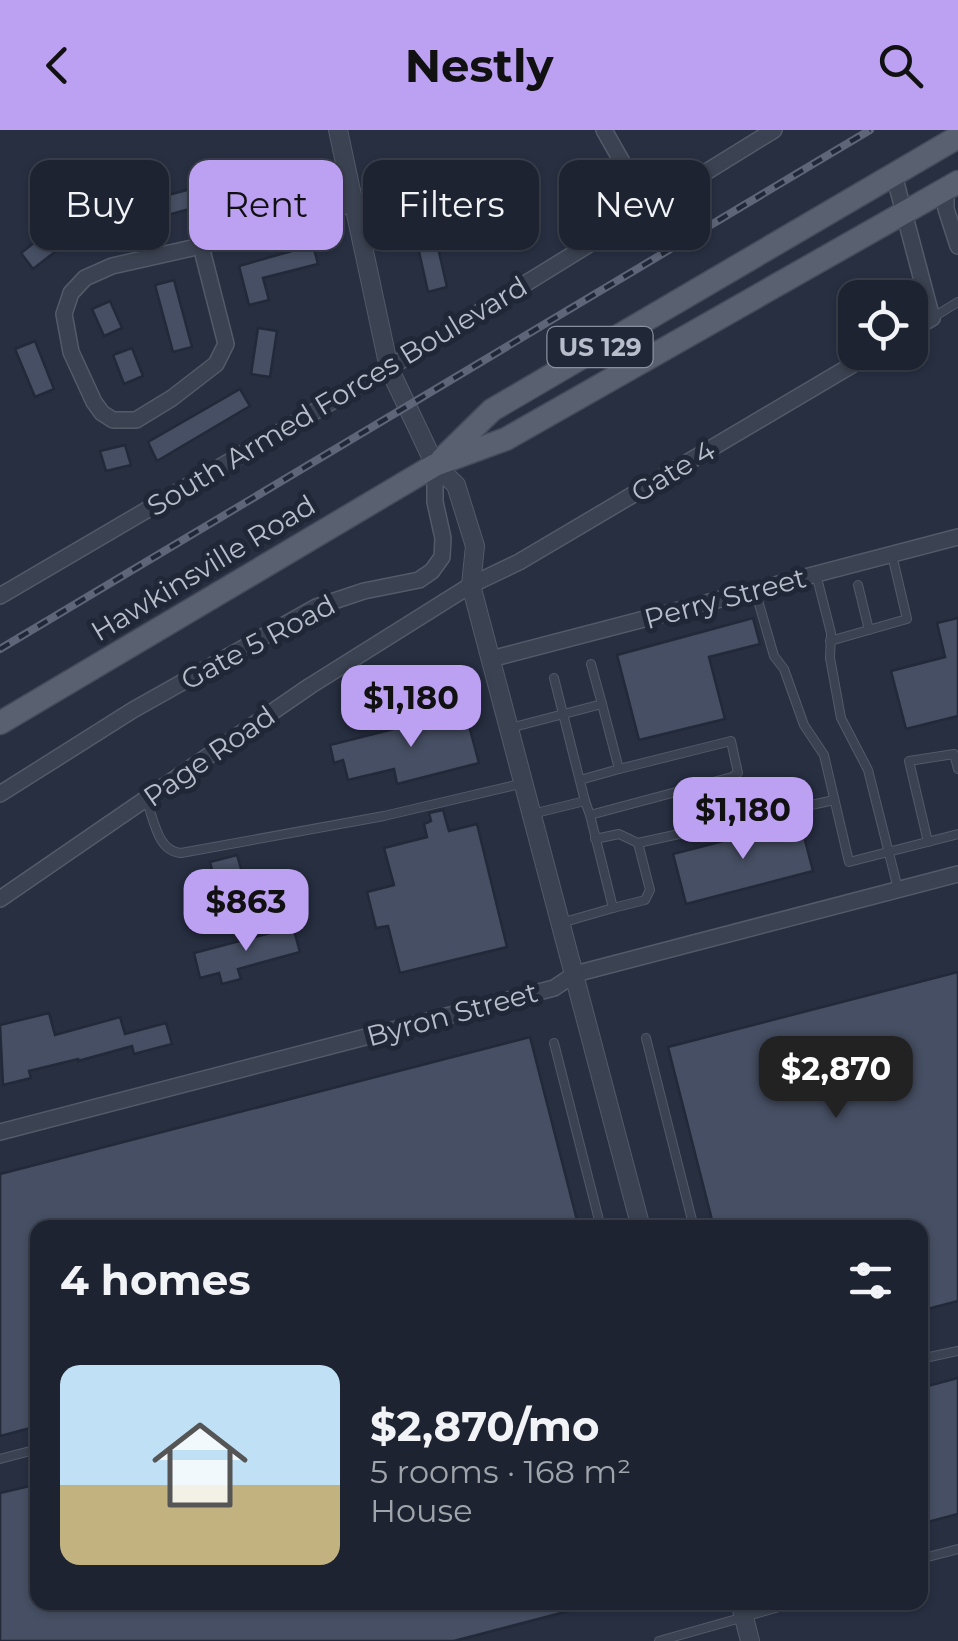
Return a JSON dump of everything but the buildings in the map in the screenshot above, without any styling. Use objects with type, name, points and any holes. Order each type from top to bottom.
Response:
[{"type":"main road","name":"Hawkinsville Road","points":[[436,465],[492,410],[958,137]]},
{"type":"main road","name":"Hawkinsville Road","points":[[0,722],[436,465],[506,439],[952,186]]},
{"type":"street","points":[[338,130],[390,368],[436,465],[456,486],[475,546],[470,584],[639,1220]]},
{"type":"street","points":[[604,130],[621,160]]},
{"type":"street","name":"South Armed Forces Boulevard","points":[[710,168],[774,130]]},
{"type":"street","points":[[894,175],[932,318],[928,320]]},
{"type":"street","points":[[952,186],[946,209],[958,246]]},
{"type":"street","points":[[343,207],[352,204]]},
{"type":"street","points":[[201,246],[226,344],[216,364],[136,420],[114,420],[94,402],[71,352],[64,314],[71,292],[85,278],[112,266],[201,246]]},
{"type":"street","name":"South Armed Forces Boulevard","points":[[0,596],[390,368],[577,250]]},
{"type":"street","name":"Gate 4","points":[[470,584],[519,562],[844,370]]},
{"type":"street","name":"Gate 5 Road","points":[[0,794],[133,710],[316,606],[364,590],[419,580],[432,571],[442,557],[444,538],[435,502],[436,465]]},
{"type":"street","name":"Perry Street","points":[[491,659],[958,537]]},
{"type":"street","name":"Page Road","points":[[0,899],[310,686],[470,584]]},
{"type":"street","name":"Byron Street","points":[[0,1132],[554,988],[575,974],[958,874]]},
{"type":"street","points":[[742,1611],[750,1641]]},
{"type":"lane","points":[[932,318],[958,302]]},
{"type":"lane","points":[[830,641],[908,618],[892,554]]},
{"type":"lane","points":[[816,574],[840,718],[868,770],[898,889]]},
{"type":"lane","points":[[858,584],[869,630]]},
{"type":"lane","points":[[754,590],[774,656],[784,670],[804,725],[824,755],[848,862],[958,834]]},
{"type":"lane","points":[[591,664],[619,769]]},
{"type":"lane","points":[[554,678],[613,908]]},
{"type":"lane","points":[[510,728],[602,704]]},
{"type":"lane","points":[[580,780],[731,741],[739,766],[732,777],[590,814]]},
{"type":"lane","points":[[928,842],[909,761],[954,754],[958,769]]},
{"type":"lane","points":[[146,799],[162,844],[170,852],[181,853],[384,816],[524,783]]},
{"type":"lane","points":[[532,814],[585,800]]},
{"type":"lane","points":[[595,839],[619,834],[638,843],[834,800]]},
{"type":"lane","points":[[562,923],[645,900],[650,890],[638,843]]},
{"type":"lane","points":[[646,1038],[692,1220]]},
{"type":"lane","points":[[554,1044],[599,1220]]},
{"type":"lane","points":[[928,1357],[958,1351]]},
{"type":"lane","points":[[0,1458],[30,1451]]},
{"type":"lane","points":[[928,1557],[958,1549]]},
{"type":"lane","points":[[659,1641],[742,1611]]},
{"type":"railway","points":[[0,649],[870,130]]}]
